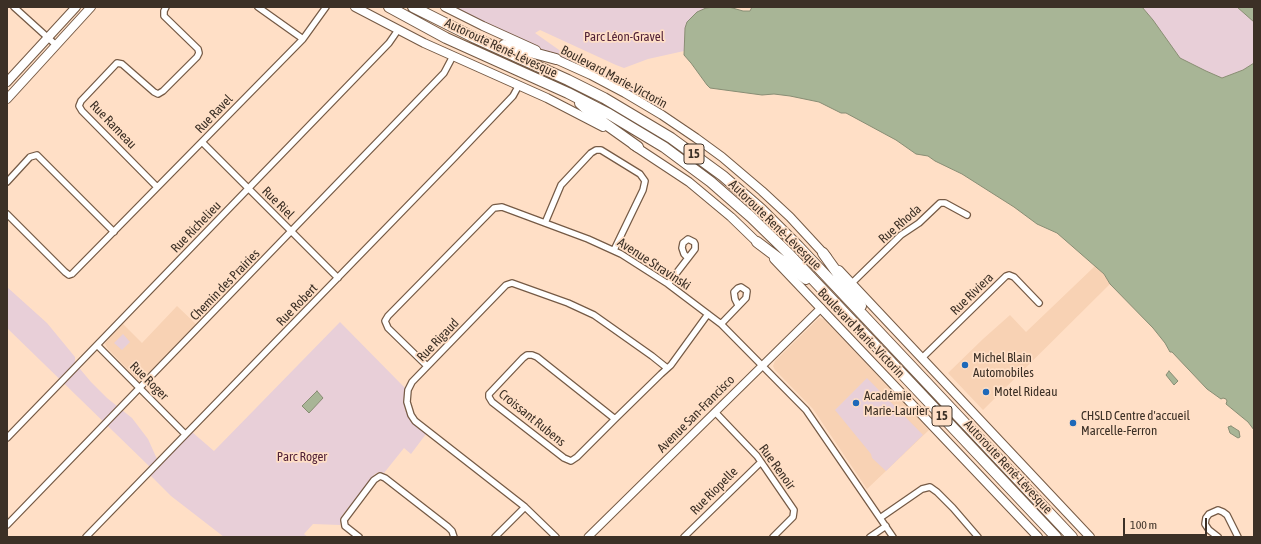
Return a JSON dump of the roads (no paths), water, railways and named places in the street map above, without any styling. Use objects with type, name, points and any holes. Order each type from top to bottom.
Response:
[{"type":"highway","name":"Autoroute René-Lévesque","points":[[389,7],[452,40],[568,93],[633,128],[664,147],[702,175],[759,224],[1056,537]]},
{"type":"highway","name":"Autoroute René-Lévesque","points":[[413,7],[462,32],[604,98],[687,148],[736,187],[770,218],[1072,537]]},
{"type":"highway","points":[[462,32],[556,59]]},
{"type":"highway","points":[[568,93],[593,115],[638,147]]},
{"type":"highway","points":[[757,242],[828,296]]},
{"type":"highway","points":[[823,253],[883,336]]},
{"type":"main road","points":[[7,82],[76,7]]},
{"type":"main road","points":[[7,99],[91,7]]},
{"type":"main road","name":"Boulevard Marie-Victorin","points":[[355,7],[398,30],[579,114],[638,147],[696,189],[736,222],[757,242],[1038,537]]},
{"type":"main road","name":"Boulevard Marie-Victorin","points":[[445,7],[625,93],[675,123],[704,144],[762,191],[852,283],[1090,537]]},
{"type":"street","points":[[14,7],[56,45]]},
{"type":"street","name":"Rue Rameau","points":[[157,188],[82,111],[79,106],[81,101],[117,63],[124,66],[152,91],[158,94],[163,91],[197,57],[199,53],[198,49],[164,16],[166,7]]},
{"type":"street","points":[[258,7],[303,39]]},
{"type":"street","name":"Rue Ravel","points":[[7,214],[64,272],[69,274],[74,272],[303,39],[326,7]]},
{"type":"street","name":"Rue Richelieu","points":[[7,438],[389,43],[398,30]]},
{"type":"street","name":"Chemin des Prairies","points":[[7,525],[444,73],[453,56]]},
{"type":"street","name":"Rue Robert","points":[[86,537],[513,96],[519,85]]},
{"type":"street","name":"Rue Riel","points":[[202,142],[338,278]]},
{"type":"street","points":[[545,223],[561,185],[591,153],[596,150],[601,150],[640,174],[645,181],[643,190],[614,250]]},
{"type":"street","points":[[7,182],[30,157],[37,155],[114,232]]},
{"type":"street","name":"Rue Rhoda","points":[[852,283],[901,235],[919,223],[940,203],[945,203],[967,214]]},
{"type":"street","name":"Avenue Stravinski","points":[[428,366],[388,328],[386,321],[388,316],[494,208],[500,207],[545,223],[614,250],[630,259],[668,284],[721,324],[809,414],[893,537]]},
{"type":"street","points":[[668,284],[687,258]]},
{"type":"street","name":"Rue Riviera","points":[[922,358],[1006,276],[1009,275],[1014,277],[1039,303]]},
{"type":"street","name":"Rue Rigaud","points":[[556,537],[525,507],[412,418],[407,398],[408,390],[412,382],[506,285],[512,282],[590,313],[608,324],[667,368]]},
{"type":"street","points":[[721,324],[738,305]]},
{"type":"street","name":"Avenue San-Francisco","points":[[588,537],[821,308]]},
{"type":"street","name":"Croissant Rubens","points":[[615,419],[537,357],[532,355],[523,358],[488,396],[492,402],[566,460],[570,461],[576,457],[615,419],[667,368],[708,314]]},
{"type":"street","name":"Rue Roger","points":[[97,345],[185,434]]},
{"type":"street","name":"Rue Renoir","points":[[715,412],[754,453],[794,513],[793,517],[773,537]]},
{"type":"street","name":"Rue Riopelle","points":[[684,537],[761,462]]},
{"type":"street","points":[[359,537],[345,526],[344,520],[376,478],[380,476],[385,478],[448,527],[452,531],[454,537]]},
{"type":"street","points":[[880,518],[922,489],[930,487],[953,508],[978,537]]},
{"type":"street","points":[[495,537],[525,507]]},
{"type":"street","points":[[1218,537],[1209,530],[1205,524],[1206,518],[1209,514],[1218,510],[1227,515],[1238,537]]},
{"type":"street","points":[[870,537],[886,526]]},
{"type":"place","name":"Michel Blain Automobiles","points":[[965,365]]},
{"type":"place","name":"Motel Rideau","points":[[986,392]]},
{"type":"place","name":"Académie Marie-Laurier","points":[[856,403]]},
{"type":"place","name":"CHSLD Centre d'accueil Marcelle-Ferron","points":[[1073,423]]},
{"type":"park label","name":"Parc Léon-Gravel","points":[[624,37]]},
{"type":"park label","name":"Parc Roger","points":[[302,457]]}]
